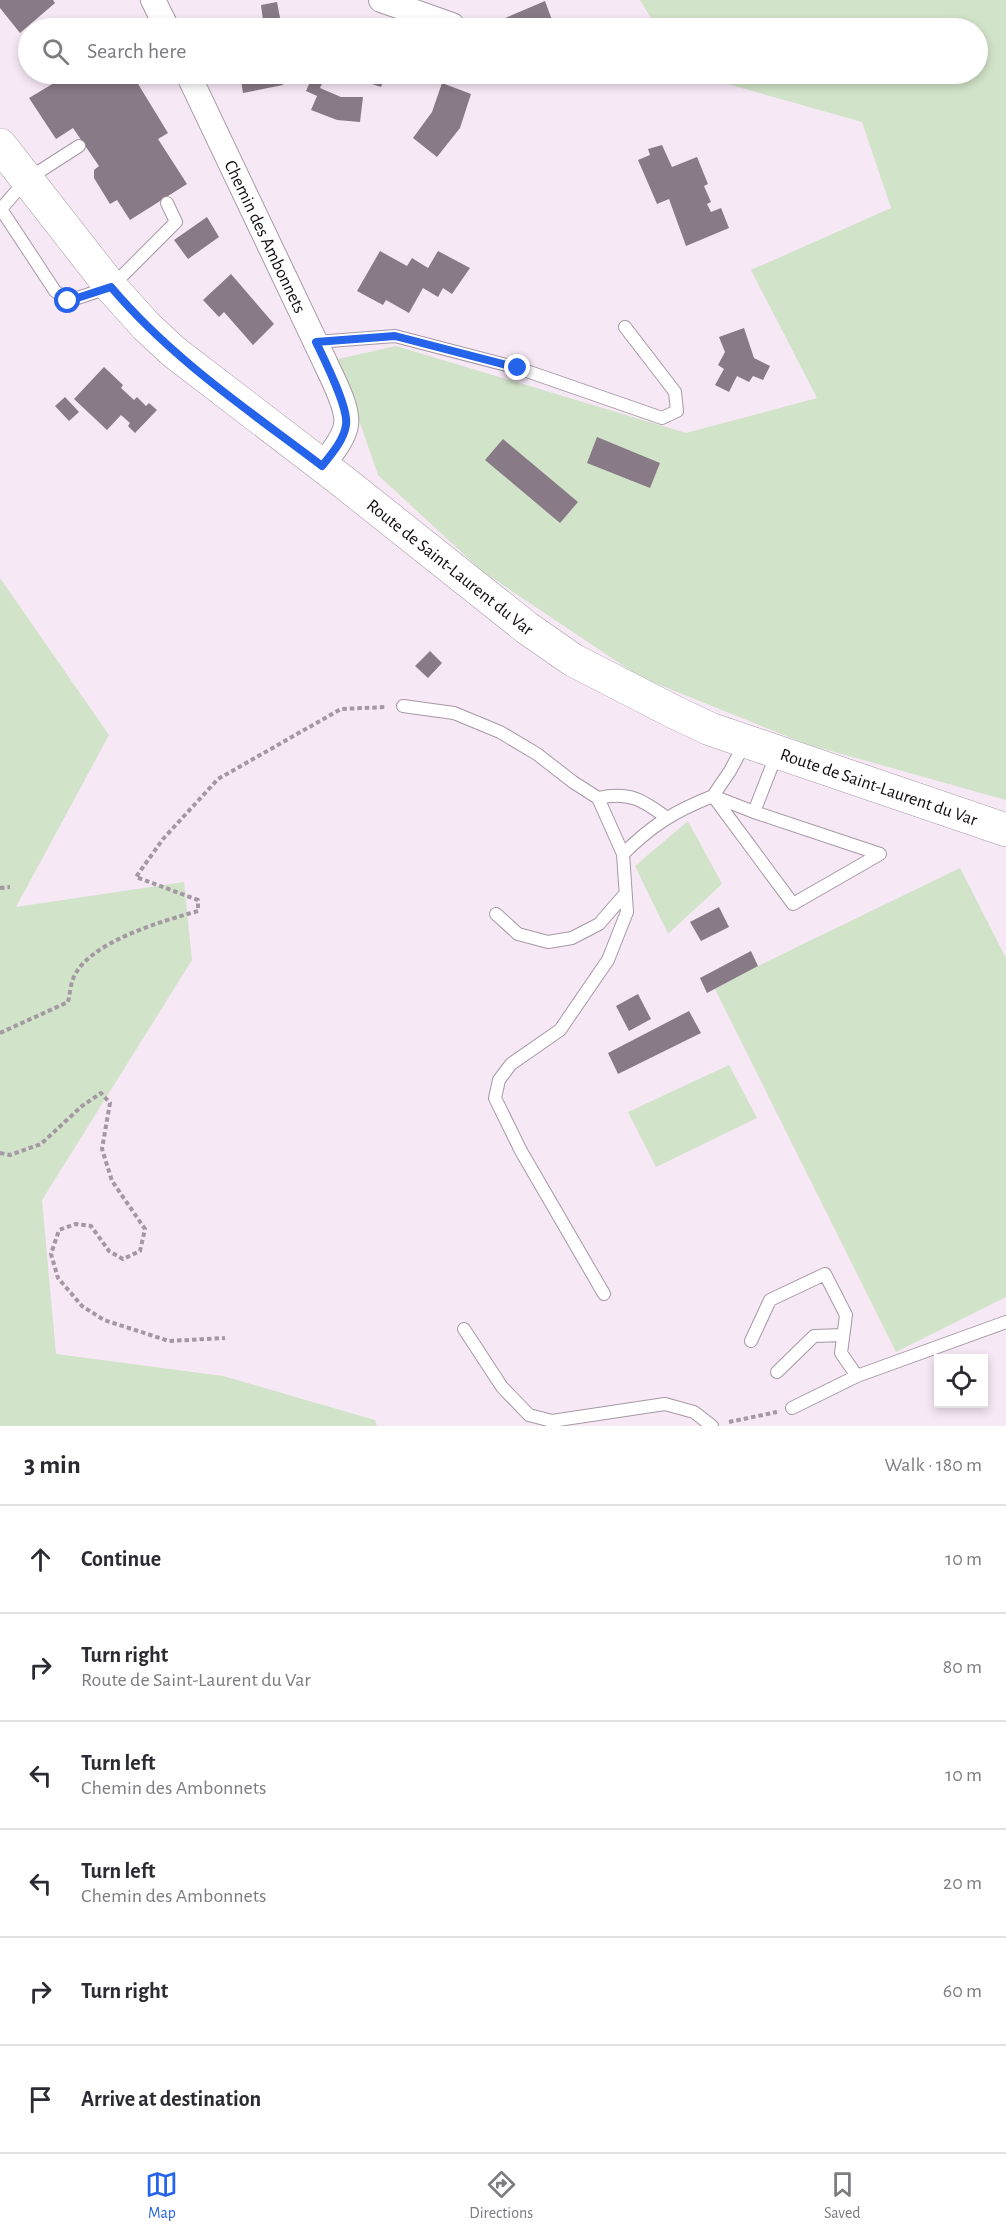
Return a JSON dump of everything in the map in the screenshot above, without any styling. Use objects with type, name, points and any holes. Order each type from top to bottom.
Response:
[{"type":"main road","name":"Route de Saint-Laurent du Var","points":[[0,145],[111,287],[146,326],[174,352],[322,466],[487,599],[573,660],[674,712],[746,742],[1006,830]]},
{"type":"street","points":[[153,0],[161,18]]},
{"type":"street","points":[[381,0],[432,18]]},
{"type":"street","name":"Chemin des Ambonnets","points":[[193,84],[316,342],[343,404],[346,425],[340,440],[322,466]]},
{"type":"lane","points":[[79,146],[26,180],[1,209],[55,291],[68,301],[111,287],[176,222],[167,203]]},
{"type":"lane","points":[[316,342],[395,336],[518,368],[662,418],[677,411],[675,392],[625,327]]},
{"type":"lane","points":[[402,706],[454,713],[500,732],[537,754],[598,798],[623,854],[627,912],[608,960],[560,1030],[511,1064],[499,1080],[495,1098],[521,1151],[604,1294]]},
{"type":"lane","points":[[623,854],[645,832],[684,808],[713,796],[746,742]]},
{"type":"lane","points":[[754,812],[778,752]]},
{"type":"lane","points":[[598,798],[613,795],[635,797],[667,818]]},
{"type":"lane","points":[[713,796],[754,812],[880,854],[793,904],[713,796]]},
{"type":"lane","points":[[496,914],[518,934],[548,942],[572,939],[599,924],[625,894]]},
{"type":"lane","points":[[751,1341],[770,1300],[825,1274],[846,1315],[841,1353],[857,1376]]},
{"type":"lane","points":[[792,1408],[857,1376],[1006,1322]]},
{"type":"lane","points":[[464,1329],[502,1387],[529,1415],[552,1421],[665,1404],[694,1412],[718,1425]]},
{"type":"lane","points":[[777,1372],[814,1336],[843,1335]]},
{"type":"path","points":[[0,1033],[68,1002],[73,978],[91,954],[146,926],[198,911],[198,900],[136,877],[163,839],[218,779],[342,709],[402,706]]},
{"type":"path","points":[[0,888],[10,887]]},
{"type":"path","points":[[0,1153],[10,1155],[41,1144],[81,1106],[101,1093],[110,1103],[102,1149],[112,1181],[145,1229],[140,1251],[123,1259],[109,1251],[91,1227],[76,1224],[59,1230],[51,1254],[58,1278],[82,1306],[104,1320],[169,1341],[225,1338]]},
{"type":"path","points":[[718,1425],[792,1408]]},
{"type":"green space","points":[[640,0],[1006,0],[1006,800],[806,744],[640,677],[482,571],[378,475],[338,359],[396,346],[686,433],[817,398],[751,270],[891,208],[862,122],[727,84],[988,84],[988,18],[651,18]]},
{"type":"green space","points":[[0,578],[109,735],[16,907],[184,882],[192,960],[42,1200],[56,1354],[223,1376],[375,1420],[377,1426],[0,1426]]},
{"type":"green space","points":[[688,821],[722,884],[668,934],[635,866]]},
{"type":"green space","points":[[960,868],[1006,958],[1006,1297],[896,1352],[715,989]]},
{"type":"green space","points":[[729,1065],[757,1118],[656,1167],[628,1112]]},
{"type":"building","points":[[0,0],[53,0],[55,3],[38,18],[18,18],[18,30],[0,8]]},
{"type":"building","points":[[545,1],[551,18],[505,18]]},
{"type":"building","points":[[277,2],[280,18],[263,18],[261,5]]},
{"type":"building","points":[[52,84],[138,84],[168,133],[158,139],[187,184],[130,220],[117,200],[110,204],[94,178],[94,170],[99,166],[73,128],[56,139],[29,98]]},
{"type":"building","points":[[242,84],[283,84],[283,85],[243,93]]},
{"type":"building","points":[[309,84],[322,84],[320,88],[341,97],[363,97],[360,122],[337,120],[311,110],[317,96],[306,91]]},
{"type":"building","points":[[442,84],[471,94],[460,128],[437,157],[413,138],[432,112]]},
{"type":"building","points":[[662,145],[672,167],[697,157],[708,184],[704,186],[711,202],[707,204],[711,212],[721,208],[729,228],[686,246],[669,199],[657,204],[638,160],[650,155],[648,149]]},
{"type":"building","points":[[207,217],[219,237],[188,259],[174,240]]},
{"type":"building","points":[[380,251],[407,266],[412,258],[428,268],[438,251],[470,268],[452,294],[443,288],[438,297],[423,288],[409,313],[386,300],[383,305],[357,291]]},
{"type":"building","points":[[231,274],[274,324],[253,345],[224,312],[219,317],[203,300]]},
{"type":"building","points":[[744,328],[754,358],[770,366],[763,380],[753,376],[749,382],[737,376],[729,392],[715,385],[724,369],[718,365],[725,352],[719,337]]},
{"type":"building","points":[[104,367],[123,385],[121,388],[134,400],[137,397],[146,406],[149,403],[157,410],[135,433],[128,426],[130,423],[121,415],[107,430],[74,399]]},
{"type":"building","points":[[65,397],[79,412],[69,421],[55,406]]},
{"type":"building","points":[[597,437],[660,463],[650,488],[587,463]]},
{"type":"building","points":[[503,439],[578,502],[560,523],[485,460]]},
{"type":"building","points":[[430,651],[442,663],[428,678],[415,666]]},
{"type":"building","points":[[719,907],[729,927],[701,941],[690,922]]},
{"type":"building","points":[[751,951],[758,966],[707,993],[700,978]]},
{"type":"building","points":[[638,994],[651,1019],[629,1031],[616,1006]]},
{"type":"building","points":[[689,1011],[701,1033],[618,1074],[608,1053]]},
{"type":"route","points":[[68,301],[111,287],[129,309],[174,352],[322,466],[340,440],[346,425],[343,404],[316,342],[395,336],[518,368]]}]
